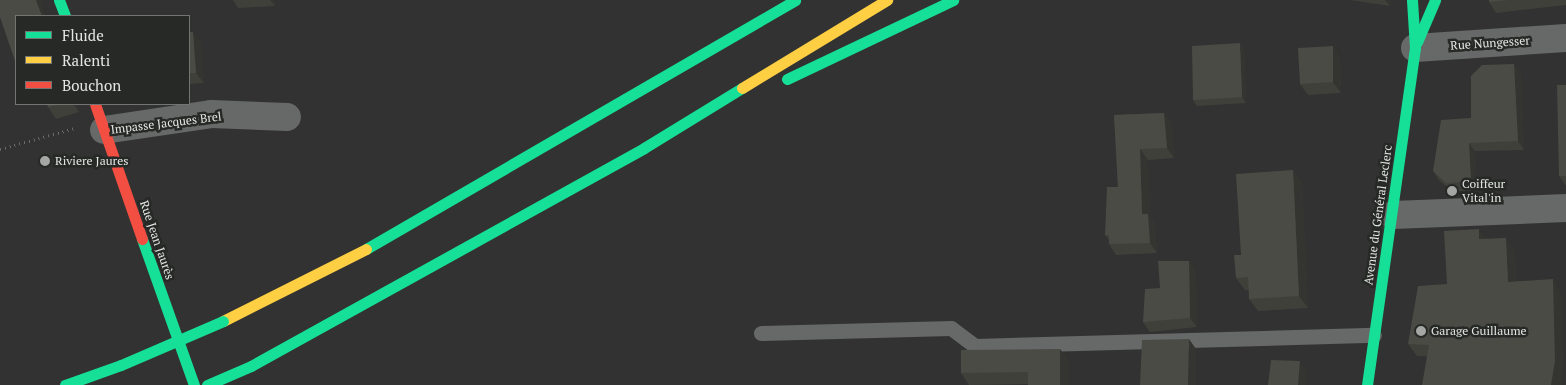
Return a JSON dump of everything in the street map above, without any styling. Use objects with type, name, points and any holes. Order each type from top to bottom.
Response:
[{"type":"main road","points":[[59,0],[65,15]]},
{"type":"main road","points":[[65,385],[121,365],[223,321],[319,275],[795,0]]},
{"type":"main road","points":[[207,385],[251,366],[644,148],[887,0]]},
{"type":"main road","points":[[644,148],[953,0]]},
{"type":"main road","name":"Avenue du Général Leclerc","points":[[1367,385],[1393,215],[1415,48],[1412,0]]},
{"type":"main road","name":"Avenue du Général Leclerc","points":[[1415,48],[1435,0]]},
{"type":"main road","points":[[659,80],[736,18]]},
{"type":"main road","name":"Rue Jean Jaurès","points":[[95,105],[194,385]]},
{"type":"street","name":"Rue Nungesser","points":[[1415,48],[1566,38]]},
{"type":"street","name":"Impasse Jacques Brel","points":[[104,130],[211,114],[287,117]]},
{"type":"street","points":[[1393,215],[1566,208]]},
{"type":"lane","points":[[761,333],[950,328],[975,346],[1374,335]]},
{"type":"path","points":[[0,149],[76,128]]},
{"type":"building","points":[[0,0],[36,0],[42,15],[15,15],[15,61],[0,17]]},
{"type":"building","points":[[1489,0],[1509,0],[1489,2]]},
{"type":"building","points":[[190,32],[193,32],[196,73],[190,73]]},
{"type":"building","points":[[1240,43],[1242,97],[1193,100],[1192,46]]},
{"type":"building","points":[[1333,46],[1333,82],[1300,84],[1298,48]]},
{"type":"building","points":[[1514,64],[1518,141],[1469,143],[1471,181],[1446,183],[1433,171],[1441,120],[1471,118],[1471,76],[1482,65]]},
{"type":"building","points":[[1557,85],[1566,85],[1566,176],[1559,176]]},
{"type":"building","points":[[1164,113],[1167,148],[1140,149],[1142,214],[1148,214],[1150,243],[1109,244],[1109,235],[1105,235],[1107,187],[1118,187],[1114,115]]},
{"type":"building","points":[[1293,170],[1299,296],[1249,299],[1248,277],[1236,278],[1234,255],[1241,255],[1236,174]]},
{"type":"building","points":[[1479,229],[1479,239],[1506,238],[1508,282],[1553,279],[1555,361],[1551,385],[1422,385],[1429,345],[1408,344],[1418,286],[1447,284],[1444,231]]},
{"type":"building","points":[[1158,261],[1189,261],[1190,318],[1143,322],[1145,289],[1160,288]]},
{"type":"building","points":[[1189,339],[1188,385],[1140,385],[1142,340]]},
{"type":"building","points":[[1060,349],[1060,385],[1028,385],[1028,372],[961,373],[961,350]]},
{"type":"building","points":[[1271,360],[1300,361],[1298,385],[1268,385]]},
{"type":"traffic: fast","points":[[59,0],[65,15]]},
{"type":"traffic: fast","points":[[366,249],[795,0]]},
{"type":"traffic: fast","points":[[787,79],[953,0]]},
{"type":"traffic: fast","points":[[1367,385],[1415,48],[1412,0]]},
{"type":"traffic: fast","points":[[1417,42],[1435,0]]},
{"type":"traffic: fast","points":[[207,385],[251,366],[644,148],[742,88]]},
{"type":"traffic: fast","points":[[142,239],[194,385]]},
{"type":"traffic: fast","points":[[121,365],[223,321]]},
{"type":"traffic: fast","points":[[65,385],[121,365]]},
{"type":"traffic: slow","points":[[742,88],[887,0]]},
{"type":"traffic: slow","points":[[223,321],[366,249]]},
{"type":"traffic: jam","points":[[95,105],[142,239]]},
{"type":"place","name":"Riviere Jaures","points":[[45,161]]},
{"type":"place","name":"Coiffeur Vital'in","points":[[1452,191]]},
{"type":"place","name":"Garage Guillaume","points":[[1421,331]]}]
